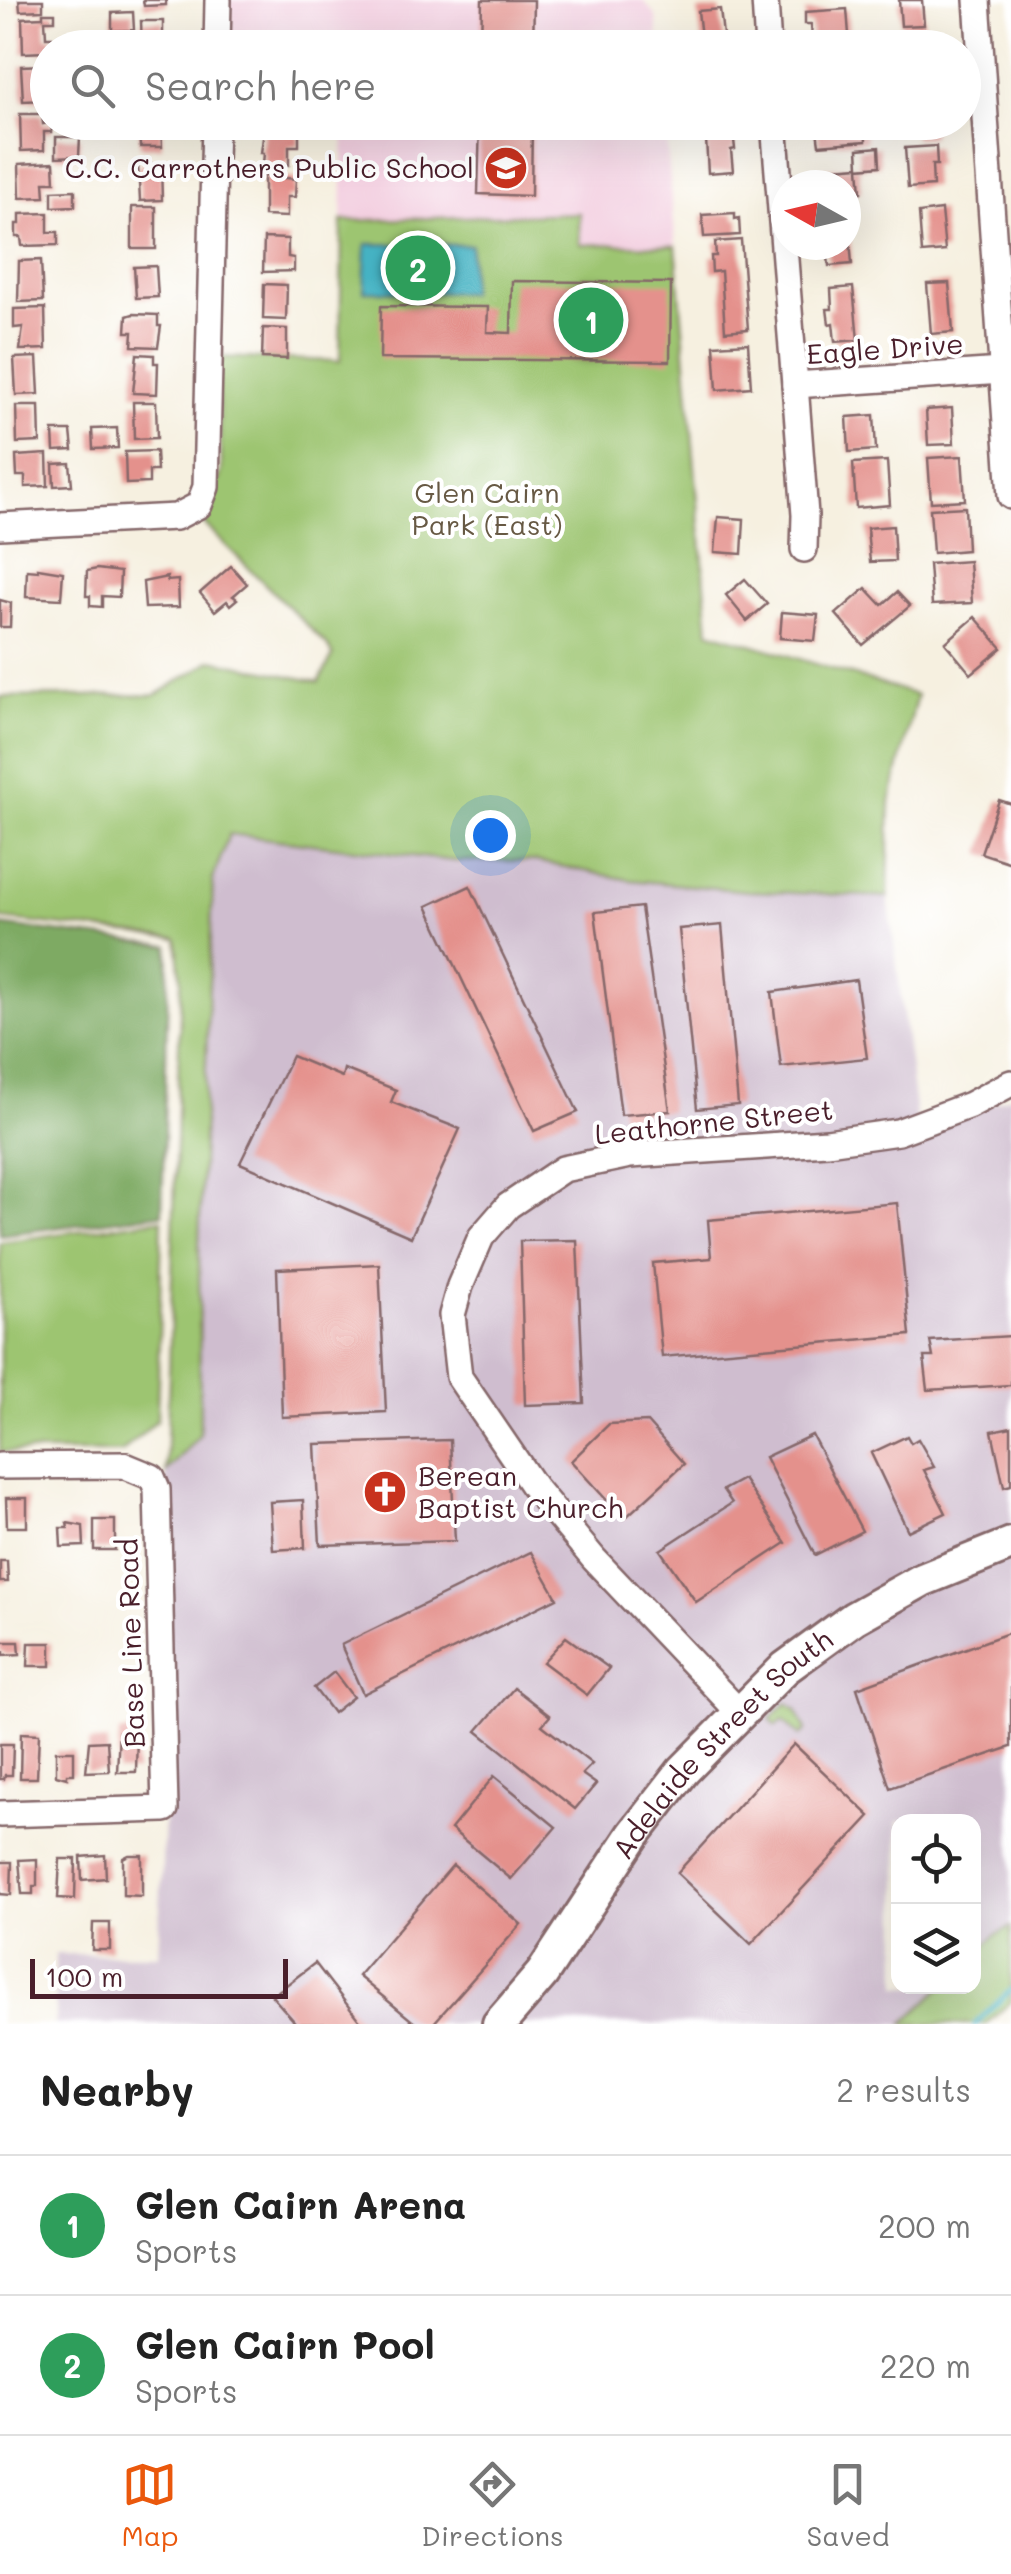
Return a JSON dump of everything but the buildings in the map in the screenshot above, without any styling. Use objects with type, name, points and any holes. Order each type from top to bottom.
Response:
[{"type":"main road","name":"Adelaide Street South","points":[[499,2024],[542,1974],[634,1834],[684,1771],[785,1668],[854,1618],[922,1580],[1011,1544]]},
{"type":"street","points":[[217,30],[218,0]]},
{"type":"street","points":[[765,0],[767,30]]},
{"type":"street","points":[[977,0],[979,30]]},
{"type":"street","points":[[981,59],[1011,496]]},
{"type":"street","points":[[0,526],[176,517],[199,505],[206,487],[215,140]]},
{"type":"street","name":"Eagle Drive","points":[[775,140],[794,385],[1002,371]]},
{"type":"street","points":[[794,385],[804,549]]},
{"type":"street","name":"Leathorne Street","points":[[739,1712],[582,1546],[534,1487],[459,1378],[452,1315],[480,1236],[508,1206],[563,1169],[630,1155],[827,1142],[898,1132],[970,1106],[1011,1083]]},
{"type":"street","name":"Base Line Road","points":[[0,1466],[123,1464],[152,1476],[156,1489],[165,1809],[0,1814]]},
{"type":"shaded area","points":[[226,0],[643,0],[656,16],[657,30],[226,30]]},
{"type":"shaded area","name":"C.C. Carrothers Public School","points":[[344,140],[667,140],[676,246],[580,244],[579,214],[342,221]]},
{"type":"shaded area","points":[[229,834],[454,861],[535,861],[630,880],[747,891],[888,897],[918,1132],[1011,1096],[1011,1927],[995,1935],[981,1950],[981,1814],[891,1814],[891,1994],[935,1994],[903,2024],[55,2024],[55,1954],[158,1955],[164,1820],[166,1472],[200,1434],[199,1246],[213,879]]},
{"type":"green space","name":"Glen Cairn Park (East)","points":[[579,213],[580,244],[676,246],[709,631],[917,695],[890,802],[888,897],[747,891],[630,880],[535,861],[454,861],[229,834],[213,879],[199,1246],[200,1434],[166,1472],[181,980],[177,939],[0,919],[0,697],[156,695],[212,660],[319,682],[333,655],[327,645],[204,524],[222,470],[216,357],[340,361],[342,221]]},
{"type":"green space","points":[[0,925],[169,946],[162,1214],[0,1235]]},
{"type":"green space","points":[[162,1219],[157,1420],[122,1452],[0,1452],[0,1242]]},
{"type":"green space","points":[[787,1703],[796,1710],[806,1730],[800,1736],[783,1720],[776,1726],[770,1719]]},
{"type":"green space","points":[[1011,1927],[1011,2002],[986,2024],[903,2024],[935,1994],[981,1994],[981,1950],[995,1935]]},
{"type":"water","points":[[366,244],[471,245],[470,293],[364,291]]},
{"type":"waterway","points":[[975,2024],[1011,1990]]},
{"type":"place","name":"C.C. Carrothers Public School","points":[[506,168]]},
{"type":"place","name":"Glen Cairn Pool","points":[[418,268]]},
{"type":"place","name":"Glen Cairn Arena","points":[[591,320]]},
{"type":"place","name":"Berean Baptist Church","points":[[385,1492]]}]
